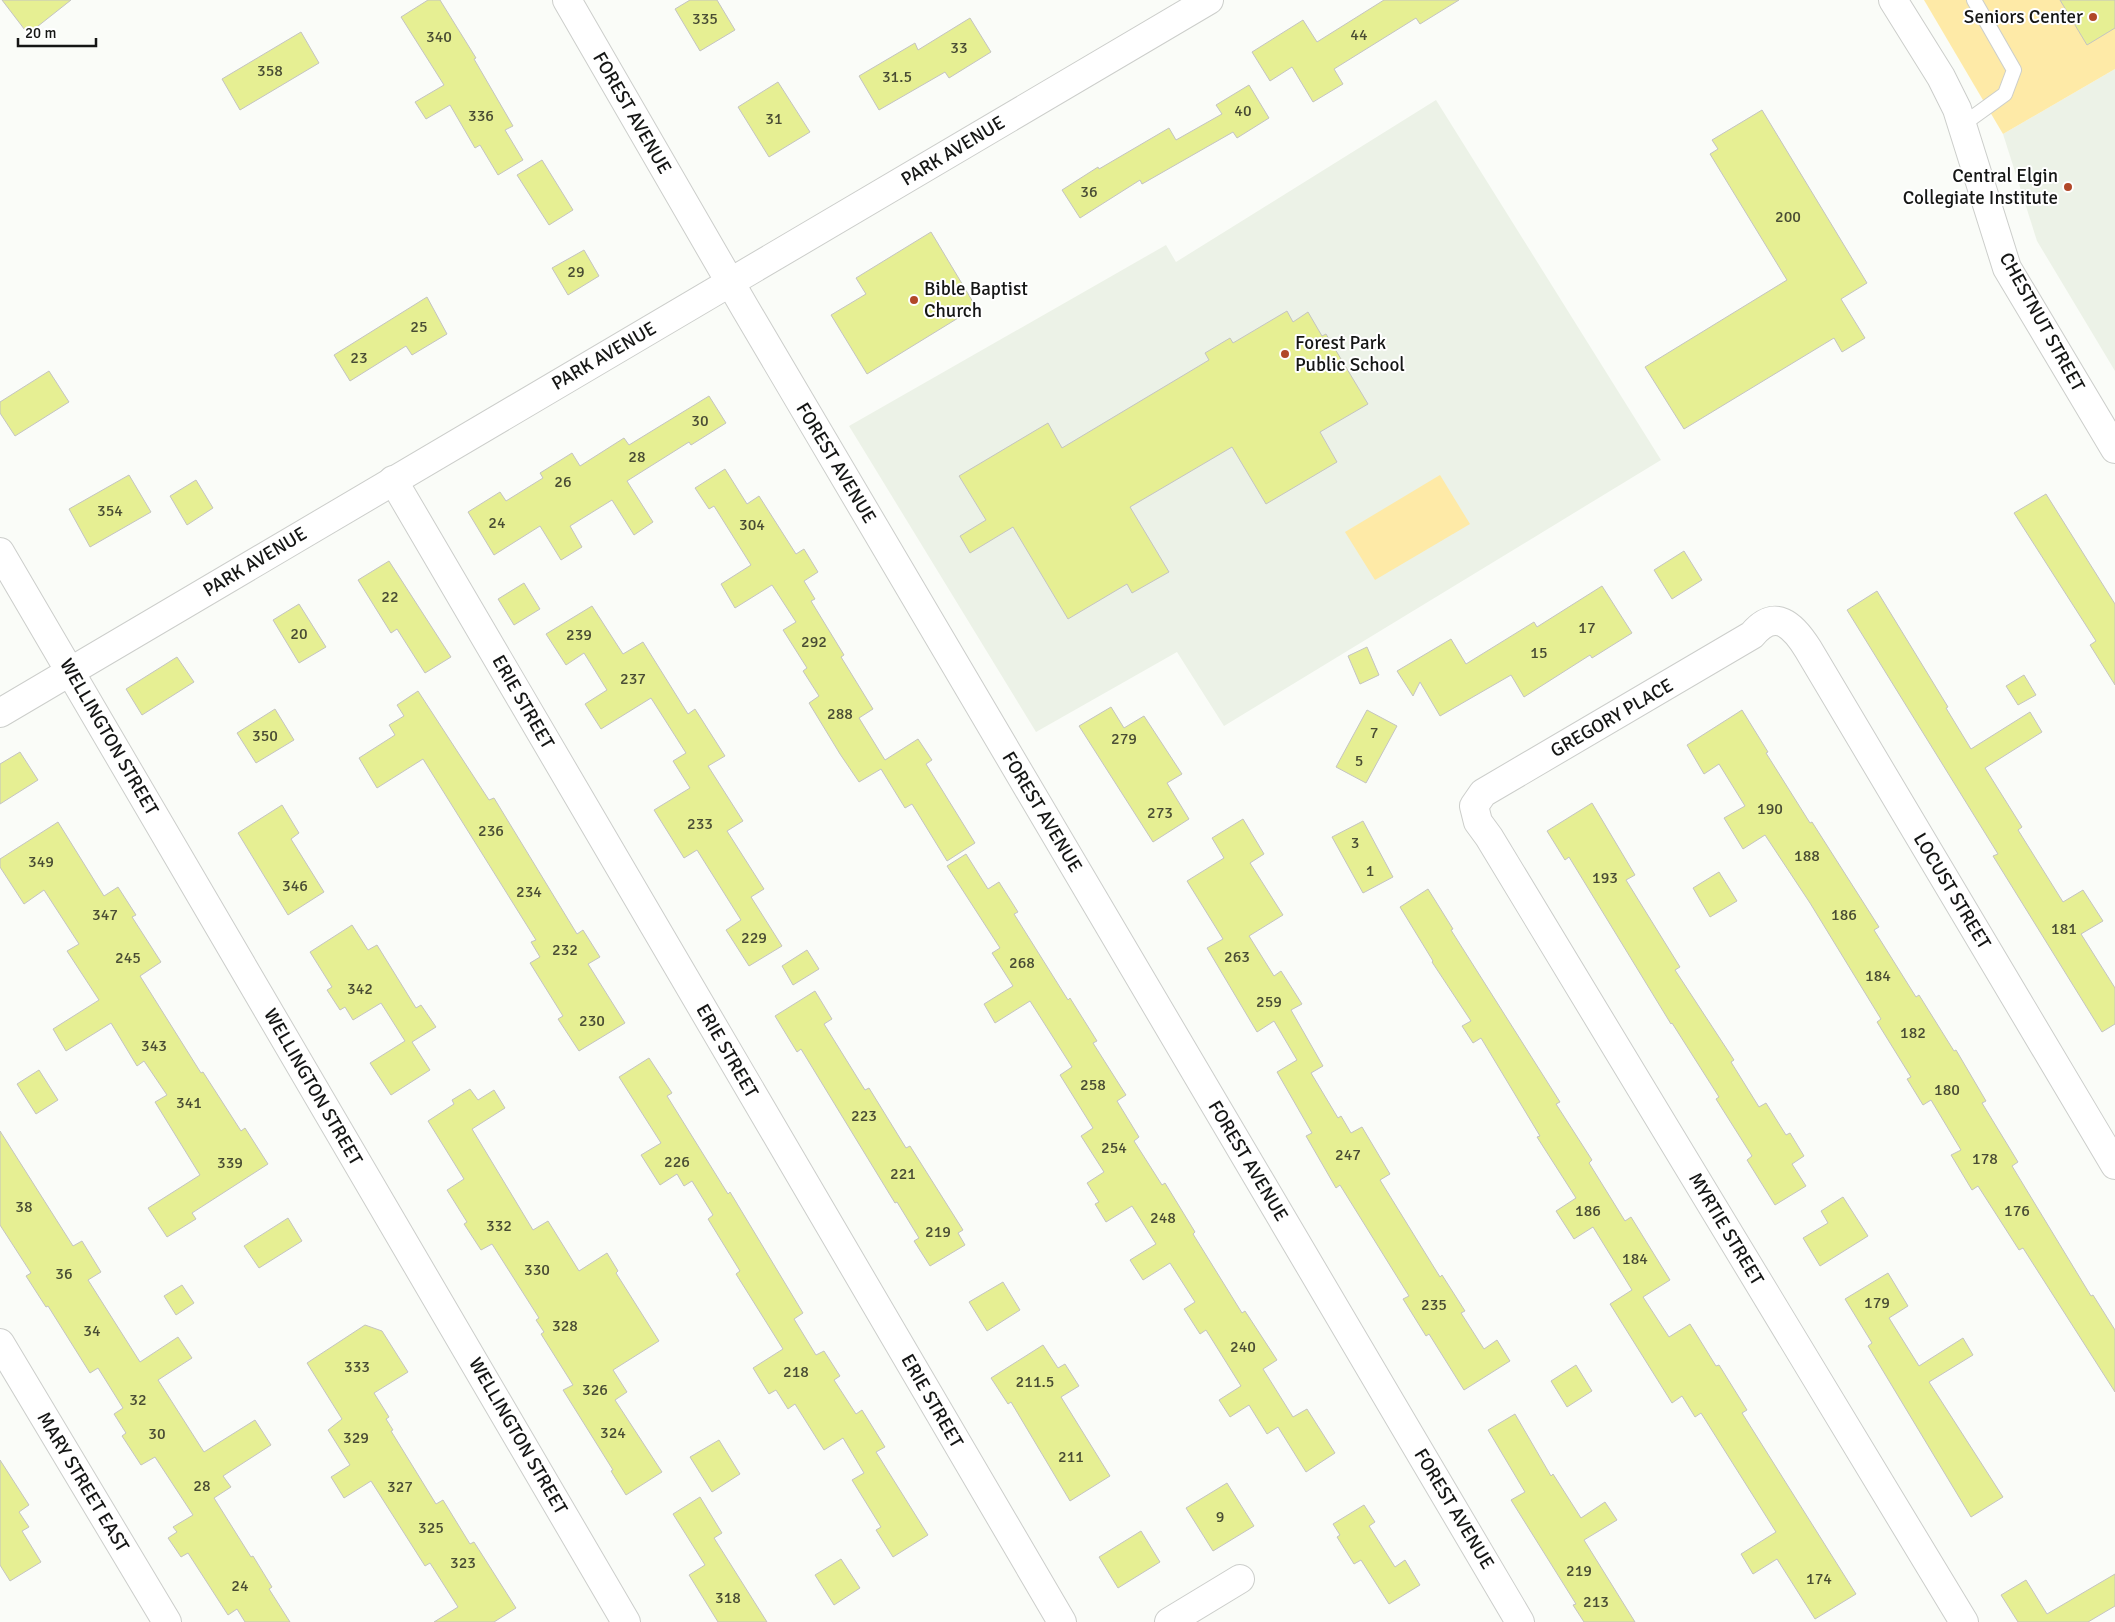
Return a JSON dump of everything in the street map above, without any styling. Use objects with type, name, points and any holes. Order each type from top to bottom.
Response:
[{"type":"street","name":"FOREST AVENUE","points":[[566,0],[730,282],[1520,1622]]},
{"type":"street","name":"PARK AVENUE","points":[[0,713],[1209,0]]},
{"type":"street","name":"CHESTNUT STREET","points":[[1893,0],[1941,77],[1957,109],[2007,268],[2115,450]]},
{"type":"street","name":"ERIE STREET","points":[[393,480],[1062,1622]]},
{"type":"street","name":"WELLINGTON STREET","points":[[0,552],[626,1622]]},
{"type":"street","name":"GREGORY PLACE","points":[[1488,837],[1478,822],[1474,806],[1483,794],[1752,636],[1760,625],[1773,620],[1782,622]]},
{"type":"street","name":"LOCUST STREET","points":[[1782,622],[1797,633],[1808,649],[2115,1165]]},
{"type":"street","name":"MYRTIE STREET","points":[[1488,837],[1964,1622]]},
{"type":"street","name":"MARY STREET EAST","points":[[0,1343],[167,1622]]},
{"type":"street","points":[[1169,1622],[1240,1579]]},
{"type":"lane","points":[[1962,125],[2005,94],[2014,70],[1974,0]]},
{"type":"shaded area","points":[[1924,0],[2115,0],[2115,69],[2003,134]]},
{"type":"shaded area","name":"Central Elgin Collegiate Institute","points":[[2115,69],[2115,371],[2037,241],[2003,134]]},
{"type":"shaded area","name":"Forest Park Public School","points":[[1436,100],[1661,460],[1224,726],[1177,652],[1036,732],[849,426],[1166,245],[1176,262]]},
{"type":"shaded area","points":[[1440,475],[1470,524],[1375,580],[1345,532]]},
{"type":"building","points":[[2,0],[71,0],[28,34]]},
{"type":"building","points":[[428,0],[440,0],[476,58],[474,59],[513,126],[505,130],[523,160],[498,175],[480,145],[475,148],[450,105],[426,119],[415,102],[444,85],[401,17]]},
{"type":"building","points":[[690,0],[717,0],[735,30],[700,51],[675,9]]},
{"type":"building","points":[[1384,0],[1459,0],[1420,24],[1416,18],[1334,69],[1343,84],[1313,102],[1292,67],[1270,81],[1252,52],[1303,20],[1317,42]]},
{"type":"building","name":"Seniors Center","points":[[2060,0],[2115,0],[2115,28],[2087,45]]},
{"type":"building","points":[[970,18],[991,52],[949,78],[945,72],[879,110],[859,76],[915,43],[918,50]]},
{"type":"building","points":[[301,32],[319,63],[240,110],[222,79]]},
{"type":"building","points":[[778,82],[810,132],[769,157],[738,107]]},
{"type":"building","points":[[1249,85],[1269,118],[1237,138],[1233,132],[1142,184],[1140,180],[1080,218],[1062,190],[1098,167],[1099,169],[1169,128],[1176,140],[1222,114],[1216,105]]},
{"type":"building","points":[[1762,110],[1867,283],[1841,299],[1865,338],[1842,352],[1834,338],[1684,429],[1645,367],[1787,280],[1710,154],[1718,149],[1712,140]]},
{"type":"building","points":[[542,160],[573,210],[549,225],[517,175]]},
{"type":"building","name":"Bible Baptist Church","points":[[931,232],[976,307],[867,374],[831,315],[866,294],[856,278]]},
{"type":"building","points":[[584,250],[599,276],[568,295],[552,268]]},
{"type":"building","points":[[427,297],[447,334],[412,355],[406,346],[350,381],[334,355]]},
{"type":"building","points":[[1287,311],[1293,322],[1308,312],[1322,336],[1326,334],[1368,404],[1320,432],[1337,462],[1266,504],[1232,447],[1130,507],[1169,572],[1132,593],[1127,584],[1068,619],[1013,527],[970,553],[960,536],[986,520],[959,476],[1048,423],[1062,448],[1209,360],[1205,353],[1230,338],[1233,343]]},
{"type":"building","points":[[49,371],[69,402],[15,436],[0,413],[0,402]]},
{"type":"building","points":[[709,396],[726,423],[691,445],[689,442],[627,481],[653,522],[634,535],[612,500],[570,526],[582,547],[561,560],[540,526],[494,555],[468,512],[500,492],[506,501],[543,478],[540,473],[572,453],[580,466],[624,438],[629,445]]},
{"type":"building","points":[[725,469],[747,504],[759,496],[796,554],[804,549],[818,572],[804,581],[815,599],[811,601],[844,655],[841,657],[873,709],[859,718],[885,760],[918,739],[932,760],[926,764],[975,843],[947,861],[912,804],[905,808],[881,769],[859,782],[840,754],[809,703],[819,696],[803,671],[807,668],[783,630],[796,622],[772,585],[735,608],[721,584],[751,565],[714,506],[709,509],[695,488]]},
{"type":"building","points":[[129,475],[151,512],[90,547],[69,509]]},
{"type":"building","points":[[196,480],[213,508],[187,525],[170,496]]},
{"type":"building","points":[[2046,494],[2115,604],[2115,685],[2090,645],[2096,641],[2014,513]]},
{"type":"building","points":[[1684,551],[1702,580],[1672,599],[1654,570]]},
{"type":"building","points":[[389,561],[451,657],[425,673],[397,629],[391,633],[358,580]]},
{"type":"building","points":[[524,583],[540,609],[514,625],[498,599]]},
{"type":"building","points":[[1602,586],[1632,633],[1592,658],[1590,655],[1524,697],[1511,675],[1440,716],[1420,682],[1413,696],[1397,671],[1451,639],[1466,664],[1534,622],[1537,627]]},
{"type":"building","points":[[1877,591],[1948,707],[1946,708],[1971,749],[2030,712],[2042,732],[1985,768],[2022,827],[2018,830],[2063,902],[2083,890],[2103,921],[2081,934],[2115,988],[2115,1024],[2102,1032],[1993,856],[1998,854],[1847,610]]},
{"type":"building","points":[[299,604],[326,647],[299,663],[273,620]]},
{"type":"building","points":[[592,606],[623,654],[643,642],[688,714],[695,709],[725,756],[708,766],[743,821],[727,831],[764,889],[751,897],[782,946],[749,966],[726,930],[741,920],[697,850],[684,858],[654,810],[690,788],[673,761],[686,753],[651,698],[601,729],[585,704],[607,690],[584,653],[566,665],[546,634]]},
{"type":"building","points":[[1367,647],[1379,675],[1360,684],[1348,656]]},
{"type":"building","points":[[177,657],[194,682],[142,715],[126,689]]},
{"type":"building","points":[[2024,675],[2036,695],[2018,705],[2006,686]]},
{"type":"building","points":[[418,691],[489,800],[494,798],[577,934],[583,930],[600,957],[588,964],[625,1023],[579,1051],[558,1019],[563,1016],[530,963],[540,957],[531,942],[536,940],[423,759],[377,788],[359,758],[395,735],[389,725],[404,716],[397,705]]},
{"type":"building","points":[[1111,707],[1124,728],[1144,716],[1182,774],[1167,783],[1189,819],[1153,842],[1079,726]]},
{"type":"building","points":[[275,709],[294,740],[256,763],[237,733]]},
{"type":"building","points":[[1367,710],[1397,726],[1366,783],[1336,767]]},
{"type":"building","points":[[1742,710],[1768,752],[1766,753],[1810,823],[1812,822],[1879,927],[1874,930],[1916,997],[1919,995],[1954,1051],[1956,1050],[1986,1101],[1982,1103],[2018,1162],[2012,1166],[2091,1296],[2093,1295],[2115,1330],[2115,1392],[2023,1248],[2019,1250],[1978,1186],[1972,1190],[1951,1155],[1961,1150],[1931,1100],[1923,1105],[1907,1079],[1911,1077],[1877,1022],[1881,1019],[1810,903],[1765,835],[1743,849],[1724,818],[1745,806],[1719,764],[1704,774],[1687,745]]},
{"type":"building","points":[[20,752],[38,780],[0,804],[0,764]]},
{"type":"building","points":[[1592,803],[1635,875],[1626,880],[1680,967],[1675,970],[1734,1060],[1731,1062],[1759,1107],[1766,1103],[1786,1135],[1790,1133],[1804,1156],[1792,1164],[1806,1186],[1775,1205],[1747,1160],[1752,1156],[1716,1099],[1719,1097],[1671,1024],[1569,857],[1565,860],[1547,831]]},
{"type":"building","points":[[282,805],[299,833],[291,839],[324,892],[288,915],[238,833]]},
{"type":"building","points":[[1243,819],[1264,854],[1250,863],[1283,915],[1249,936],[1274,976],[1281,971],[1302,1004],[1291,1010],[1323,1066],[1311,1073],[1338,1118],[1341,1116],[1351,1133],[1362,1127],[1390,1174],[1380,1180],[1440,1277],[1442,1275],[1465,1311],[1461,1313],[1484,1349],[1497,1340],[1510,1361],[1464,1390],[1429,1334],[1426,1336],[1403,1299],[1409,1296],[1340,1185],[1336,1188],[1306,1136],[1312,1133],[1277,1072],[1297,1060],[1274,1021],[1257,1032],[1207,948],[1223,939],[1187,881],[1224,858],[1212,838]]},
{"type":"building","points":[[1363,821],[1393,877],[1363,893],[1332,837]]},
{"type":"building","points":[[58,822],[104,896],[118,887],[136,915],[132,917],[161,962],[140,976],[201,1073],[203,1072],[241,1131],[245,1128],[268,1164],[192,1213],[196,1219],[167,1237],[148,1208],[200,1175],[155,1102],[167,1095],[144,1061],[137,1066],[111,1023],[66,1051],[53,1029],[99,1000],[67,951],[79,944],[44,890],[24,904],[0,867],[0,859]]},
{"type":"building","points":[[966,854],[988,889],[999,882],[1018,912],[1014,914],[1068,1000],[1070,998],[1097,1041],[1093,1043],[1126,1095],[1117,1101],[1139,1137],[1134,1141],[1162,1185],[1165,1183],[1195,1232],[1193,1234],[1242,1313],[1245,1311],[1277,1360],[1263,1369],[1293,1417],[1307,1409],[1335,1453],[1306,1472],[1278,1427],[1267,1434],[1249,1405],[1230,1417],[1219,1400],[1241,1386],[1206,1330],[1200,1334],[1184,1309],[1195,1302],[1170,1263],[1143,1280],[1130,1260],[1156,1244],[1132,1206],[1106,1222],[1095,1204],[1099,1202],[1087,1183],[1104,1172],[1081,1136],[1093,1128],[1060,1075],[1072,1067],[1030,1001],[995,1023],[984,1004],[1013,986],[992,953],[1000,948],[947,866]]},
{"type":"building","points":[[1719,872],[1737,901],[1710,917],[1693,888]]},
{"type":"building","points":[[1428,889],[1453,929],[1451,930],[1560,1102],[1556,1104],[1592,1160],[1589,1163],[1625,1221],[1631,1217],[1670,1280],[1643,1297],[1669,1337],[1690,1324],[1716,1366],[1719,1365],[1747,1410],[1742,1413],[1856,1594],[1815,1619],[1777,1559],[1753,1574],[1741,1554],[1776,1532],[1701,1413],[1695,1417],[1682,1396],[1672,1403],[1610,1304],[1632,1290],[1593,1227],[1574,1239],[1556,1211],[1576,1198],[1537,1137],[1540,1136],[1481,1038],[1473,1043],[1462,1026],[1471,1021],[1432,962],[1400,907]]},
{"type":"building","points":[[352,925],[368,950],[377,945],[416,1008],[421,1005],[436,1027],[412,1042],[430,1070],[391,1095],[370,1063],[405,1041],[381,1003],[353,1020],[345,1007],[340,1010],[327,990],[332,987],[310,952]]},
{"type":"building","points":[[807,950],[819,969],[793,985],[782,966]]},
{"type":"building","points":[[815,991],[832,1019],[824,1024],[865,1090],[869,1088],[906,1148],[910,1146],[963,1230],[958,1233],[965,1245],[930,1266],[914,1241],[919,1238],[897,1202],[895,1203],[801,1049],[797,1052],[775,1016]]},
{"type":"building","points":[[649,1058],[672,1093],[667,1096],[728,1194],[730,1192],[803,1313],[794,1319],[816,1355],[824,1351],[840,1376],[834,1380],[856,1414],[862,1410],[885,1447],[876,1452],[928,1535],[893,1557],[876,1530],[881,1527],[852,1480],[864,1473],[843,1438],[824,1450],[795,1404],[788,1409],[776,1390],[769,1394],[753,1368],[783,1349],[736,1274],[740,1271],[708,1219],[713,1215],[692,1181],[684,1186],[677,1174],[660,1185],[641,1155],[661,1143],[619,1077]]},
{"type":"building","points":[[39,1070],[58,1100],[36,1114],[17,1084]]},
{"type":"building","points":[[470,1089],[478,1100],[494,1090],[505,1108],[472,1129],[533,1230],[548,1221],[579,1271],[607,1253],[618,1271],[616,1273],[659,1341],[613,1370],[627,1392],[615,1400],[662,1472],[626,1495],[611,1471],[613,1470],[563,1390],[573,1385],[541,1334],[544,1332],[536,1320],[539,1318],[492,1244],[481,1250],[464,1224],[467,1222],[447,1190],[464,1179],[428,1121],[454,1104],[452,1100]]},
{"type":"building","points":[[0,1131],[73,1246],[82,1241],[101,1272],[88,1280],[140,1362],[178,1337],[192,1358],[158,1380],[204,1452],[255,1420],[271,1445],[223,1476],[231,1487],[214,1498],[272,1587],[269,1589],[290,1622],[245,1622],[237,1609],[228,1615],[188,1553],[181,1557],[168,1538],[177,1532],[173,1527],[193,1515],[155,1457],[141,1465],[122,1436],[126,1433],[114,1414],[123,1408],[98,1368],[90,1373],[48,1306],[46,1307],[26,1276],[31,1273],[0,1225]]},
{"type":"building","points":[[1843,1197],[1868,1236],[1820,1266],[1803,1238],[1828,1223],[1821,1211]]},
{"type":"building","points":[[288,1218],[302,1241],[259,1268],[244,1246]]},
{"type":"building","points":[[1888,1273],[1908,1306],[1889,1318],[1919,1366],[1963,1338],[1973,1355],[1929,1382],[2003,1497],[1971,1517],[1868,1346],[1872,1343],[1845,1299]]},
{"type":"building","points":[[1003,1282],[1020,1310],[987,1331],[969,1302]]},
{"type":"building","points":[[182,1285],[194,1303],[176,1315],[164,1296]]},
{"type":"building","points":[[365,1325],[382,1331],[408,1372],[374,1393],[389,1417],[386,1419],[393,1430],[391,1431],[436,1504],[443,1500],[470,1544],[474,1542],[516,1608],[494,1622],[434,1622],[458,1607],[430,1563],[425,1566],[371,1481],[344,1498],[331,1477],[350,1465],[328,1430],[342,1419],[307,1363]]},
{"type":"building","points":[[1043,1345],[1058,1368],[1065,1364],[1079,1386],[1061,1397],[1110,1476],[1070,1501],[1011,1402],[1008,1404],[991,1378]]},
{"type":"building","points":[[1576,1365],[1592,1391],[1567,1407],[1551,1381]]},
{"type":"building","points":[[1515,1414],[1551,1476],[1553,1474],[1581,1518],[1605,1502],[1617,1520],[1584,1540],[1635,1622],[1584,1622],[1573,1605],[1576,1604],[1511,1500],[1525,1492],[1488,1430]]},
{"type":"building","points":[[719,1440],[740,1474],[712,1492],[690,1457]]},
{"type":"building","points":[[0,1460],[29,1505],[19,1512],[29,1527],[22,1531],[41,1562],[10,1581],[0,1565]]},
{"type":"building","points":[[1227,1483],[1254,1526],[1213,1551],[1186,1508]]},
{"type":"building","points":[[700,1497],[722,1533],[714,1538],[767,1622],[718,1622],[689,1575],[705,1565],[673,1514]]},
{"type":"building","points":[[1364,1505],[1375,1522],[1369,1526],[1395,1567],[1405,1560],[1420,1585],[1389,1604],[1361,1560],[1354,1564],[1337,1537],[1340,1535],[1333,1524]]},
{"type":"building","points":[[1141,1531],[1160,1562],[1118,1588],[1099,1557]]},
{"type":"building","points":[[841,1559],[860,1588],[834,1605],[815,1575]]},
{"type":"building","points":[[2115,1574],[2115,1606],[2088,1622],[2018,1622],[2001,1595],[2026,1580],[2047,1614]]},
{"type":"place","name":"Seniors Center","points":[[2093,17]]},
{"type":"place","name":"Central Elgin Collegiate Institute","points":[[2068,187]]},
{"type":"place","name":"Bible Baptist Church","points":[[914,300]]},
{"type":"place","name":"Forest Park Public School","points":[[1285,354]]}]
